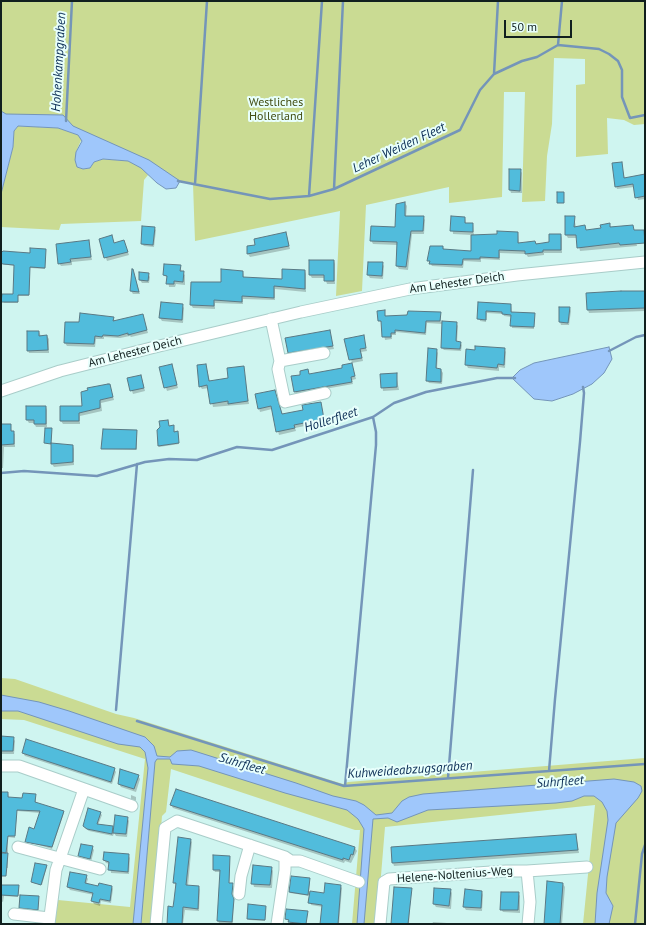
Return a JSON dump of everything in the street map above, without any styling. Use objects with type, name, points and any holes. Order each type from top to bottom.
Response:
[{"type":"street","name":"Am Lehester Deich","points":[[1,391],[60,371],[271,319],[410,289],[517,275],[645,262]]},
{"type":"street","points":[[271,319],[280,361],[278,369],[285,402],[325,393]]},
{"type":"street","points":[[280,361],[324,353]]},
{"type":"street","points":[[1,766],[19,766],[132,806]]},
{"type":"street","points":[[14,914],[49,921],[56,870],[84,789]]},
{"type":"street","points":[[156,924],[165,828],[177,821],[285,857],[291,861],[300,861],[359,882]]},
{"type":"street","points":[[239,894],[250,845]]},
{"type":"street","points":[[18,846],[100,869]]},
{"type":"street","points":[[277,924],[285,870],[285,857]]},
{"type":"street","name":"Helene-Noltenius-Weg","points":[[380,924],[384,882],[389,879],[587,867]]},
{"type":"street","name":"Helene-Noltenius-Weg","points":[[527,871],[530,902],[528,924]]},
{"type":"green space","name":"Westliches Hollerland","points":[[1,1],[645,1],[645,124],[634,125],[624,120],[607,118],[608,154],[576,157],[576,85],[585,84],[585,59],[554,58],[552,124],[547,156],[545,201],[522,202],[525,92],[504,92],[502,197],[449,203],[449,187],[366,205],[362,291],[336,296],[340,211],[195,241],[193,184],[171,179],[59,120],[1,117]]},
{"type":"green space","points":[[18,126],[58,128],[78,135],[82,138],[76,152],[77,167],[83,169],[90,168],[94,162],[103,159],[128,161],[141,167],[148,175],[144,180],[141,221],[61,224],[59,230],[1,227],[1,194],[13,147],[14,131]]},
{"type":"green space","points":[[1,678],[15,679],[116,714],[134,718],[343,784],[348,782],[645,758],[645,924],[583,924],[595,805],[385,827],[377,924],[352,924],[360,830],[355,830],[171,769],[166,812],[162,816],[153,924],[55,924],[58,900],[130,907],[145,759],[24,720],[1,719]]},
{"type":"water","points":[[1,111],[6,114],[63,115],[73,126],[149,160],[180,181],[176,188],[166,189],[141,168],[128,161],[103,159],[94,162],[90,168],[83,169],[77,167],[75,160],[76,152],[82,141],[78,135],[58,128],[18,126],[14,131],[13,147],[1,194]]},
{"type":"water","points":[[609,347],[612,359],[604,373],[592,384],[573,394],[552,401],[534,399],[512,378],[520,370],[534,363]]},
{"type":"water","points":[[1,695],[39,702],[145,737],[154,746],[157,756],[170,757],[177,751],[191,750],[333,796],[356,801],[364,805],[376,815],[392,813],[402,801],[409,797],[423,794],[614,779],[634,782],[641,786],[642,791],[638,798],[616,823],[607,877],[606,893],[613,906],[609,924],[595,924],[597,893],[608,820],[607,811],[602,802],[594,796],[584,796],[572,801],[556,803],[428,810],[397,822],[388,818],[373,819],[364,924],[357,924],[364,829],[358,819],[347,810],[285,793],[199,766],[172,764],[170,759],[157,759],[155,762],[141,924],[133,924],[148,768],[145,752],[140,747],[118,744],[18,711],[1,711]]},
{"type":"building","points":[[622,162],[624,178],[645,174],[645,196],[635,198],[633,184],[615,187],[612,163]]},
{"type":"building","points":[[509,169],[521,169],[520,191],[509,190]]},
{"type":"building","points":[[557,192],[564,192],[564,203],[557,203]]},
{"type":"building","points":[[405,202],[405,216],[424,216],[423,231],[411,231],[406,267],[396,266],[397,242],[370,241],[371,226],[395,227],[396,204]]},
{"type":"building","points":[[451,216],[465,217],[465,223],[473,223],[473,232],[450,231]]},
{"type":"building","points":[[565,216],[575,216],[574,227],[585,225],[586,230],[601,228],[600,225],[610,223],[610,227],[633,225],[634,230],[644,230],[645,243],[620,245],[619,243],[577,248],[576,235],[565,235]]},
{"type":"building","points":[[142,226],[155,227],[153,245],[141,244]]},
{"type":"building","points":[[497,231],[518,232],[518,243],[535,241],[536,244],[549,242],[549,234],[561,234],[561,250],[543,250],[543,252],[525,254],[525,251],[499,250],[499,258],[480,257],[480,259],[463,259],[462,265],[429,264],[430,261],[427,261],[430,246],[443,246],[443,249],[471,251],[471,235],[497,234]]},
{"type":"building","points":[[286,232],[289,246],[247,254],[247,246],[255,245],[254,239]]},
{"type":"building","points":[[112,235],[114,243],[124,240],[128,252],[104,258],[99,239]]},
{"type":"building","points":[[89,240],[91,257],[70,259],[71,262],[58,264],[56,244]]},
{"type":"building","points":[[30,248],[46,249],[45,268],[30,267],[29,295],[18,295],[18,302],[1,302],[2,294],[13,294],[14,265],[1,263],[1,253],[3,251],[30,253]]},
{"type":"building","points":[[309,260],[334,260],[334,281],[324,281],[324,275],[309,275]]},
{"type":"building","points":[[368,262],[383,262],[382,276],[367,275]]},
{"type":"building","points":[[164,264],[181,265],[180,271],[184,271],[183,282],[174,281],[174,284],[166,284],[167,276],[163,275]]},
{"type":"building","points":[[133,269],[139,292],[130,291]]},
{"type":"building","points":[[221,269],[243,271],[243,277],[282,279],[282,269],[305,270],[305,289],[274,286],[274,298],[242,296],[242,302],[214,300],[214,306],[190,305],[191,282],[221,282]]},
{"type":"building","points":[[139,272],[149,273],[148,281],[139,280]]},
{"type":"building","points":[[645,291],[645,308],[587,310],[586,293]]},
{"type":"building","points":[[161,302],[183,304],[182,320],[159,318]]},
{"type":"building","points":[[478,302],[511,304],[511,312],[535,313],[534,327],[510,326],[511,315],[502,314],[502,312],[486,311],[486,320],[477,319]]},
{"type":"building","points":[[559,307],[570,307],[568,323],[559,322]]},
{"type":"building","points":[[385,310],[385,316],[407,315],[408,311],[441,312],[440,321],[426,321],[425,333],[395,330],[395,333],[391,333],[391,337],[382,337],[381,321],[378,321],[377,311]]},
{"type":"building","points":[[80,313],[114,317],[113,321],[143,314],[147,330],[128,335],[128,333],[118,336],[95,336],[94,344],[64,343],[65,322],[79,322]]},
{"type":"building","points":[[442,321],[457,322],[456,341],[461,342],[460,349],[441,348]]},
{"type":"building","points":[[330,330],[333,346],[288,353],[285,338]]},
{"type":"building","points":[[27,331],[39,331],[39,336],[47,335],[48,350],[27,351]]},
{"type":"building","points":[[364,335],[366,348],[360,349],[362,358],[349,360],[344,339]]},
{"type":"building","points":[[475,346],[505,348],[504,365],[498,364],[497,368],[465,365],[466,349],[475,350]]},
{"type":"building","points":[[428,348],[437,349],[436,368],[441,369],[441,382],[426,381]]},
{"type":"building","points":[[352,363],[355,376],[351,377],[352,382],[294,392],[291,376],[300,375],[300,371],[308,369],[309,374],[342,368],[342,365]]},
{"type":"building","points":[[172,364],[177,385],[164,388],[159,367]]},
{"type":"building","points":[[206,364],[209,381],[228,378],[227,368],[244,366],[248,401],[228,404],[228,401],[210,404],[207,385],[199,387],[197,365]]},
{"type":"building","points":[[397,373],[397,387],[381,388],[380,374]]},
{"type":"building","points":[[141,375],[144,388],[130,391],[127,378]]},
{"type":"building","points":[[110,384],[113,397],[100,400],[100,408],[79,413],[79,421],[60,421],[60,406],[82,406],[81,392],[88,390],[87,388]]},
{"type":"building","points":[[275,390],[282,414],[303,410],[302,405],[321,402],[324,419],[294,425],[295,428],[276,432],[271,406],[258,409],[255,394]]},
{"type":"building","points":[[26,406],[46,406],[46,424],[34,424],[34,420],[26,420]]},
{"type":"building","points":[[168,420],[169,426],[174,425],[174,432],[178,431],[179,443],[158,446],[157,430],[160,427],[159,421]]},
{"type":"building","points":[[1,424],[11,424],[11,431],[14,431],[14,444],[1,445]]},
{"type":"building","points":[[45,428],[52,428],[51,444],[44,443]]},
{"type":"building","points":[[103,429],[137,430],[136,449],[101,449]]},
{"type":"building","points":[[51,443],[73,445],[73,462],[51,464]]},
{"type":"building","points":[[1,736],[14,737],[13,751],[1,751]]},
{"type":"building","points":[[26,739],[115,768],[111,782],[22,753]]},
{"type":"building","points":[[120,769],[139,775],[134,789],[118,784]]},
{"type":"building","points":[[176,789],[355,847],[353,855],[351,854],[349,860],[343,858],[343,860],[170,805]]},
{"type":"building","points":[[1,792],[8,792],[8,797],[22,798],[23,793],[36,794],[35,802],[64,811],[52,847],[25,842],[29,827],[34,829],[40,811],[17,810],[15,836],[8,836],[6,853],[1,852]]},
{"type":"building","points":[[88,808],[101,812],[97,824],[113,826],[112,834],[87,829],[83,826]]},
{"type":"building","points":[[115,815],[128,817],[126,834],[113,833]]},
{"type":"building","points":[[576,834],[578,850],[392,863],[391,847]]},
{"type":"building","points":[[178,837],[191,839],[186,885],[199,886],[198,909],[183,907],[182,924],[167,924],[168,906],[173,907],[174,900],[176,883],[173,883]]},
{"type":"building","points":[[81,844],[93,846],[90,859],[78,856]]},
{"type":"building","points":[[104,852],[129,854],[128,872],[108,870],[109,862],[103,860]]},
{"type":"building","points":[[1,853],[8,853],[6,876],[1,876]]},
{"type":"building","points":[[213,855],[230,856],[229,883],[233,883],[232,894],[234,899],[232,922],[217,921],[220,870],[213,870]]},
{"type":"building","points":[[35,863],[47,865],[41,885],[31,882]]},
{"type":"building","points":[[253,865],[272,867],[270,885],[251,884]]},
{"type":"building","points":[[70,872],[87,875],[85,883],[98,886],[99,883],[112,886],[110,901],[100,899],[99,903],[91,901],[93,893],[67,887]]},
{"type":"building","points":[[291,876],[310,878],[308,895],[289,892]]},
{"type":"building","points":[[547,881],[563,883],[560,924],[544,924]]},
{"type":"building","points":[[325,883],[341,885],[338,924],[320,924],[322,905],[308,903],[310,891],[324,893]]},
{"type":"building","points":[[1,885],[19,885],[18,896],[1,895]]},
{"type":"building","points":[[394,887],[412,888],[408,924],[391,924]]},
{"type":"building","points":[[434,888],[451,889],[449,906],[433,904]]},
{"type":"building","points":[[465,889],[482,891],[481,908],[463,907]]},
{"type":"building","points":[[501,892],[519,892],[518,910],[500,910]]},
{"type":"building","points":[[20,895],[39,896],[38,910],[19,908]]},
{"type":"building","points":[[248,904],[266,906],[265,920],[247,919]]},
{"type":"building","points":[[286,909],[308,911],[306,924],[288,922],[289,920],[285,919]]},
{"type":"waterway","name":"Hohenkampgraben","points":[[66,121],[72,1]]},
{"type":"waterway","points":[[195,184],[207,1]]},
{"type":"waterway","points":[[309,196],[322,1]]},
{"type":"waterway","points":[[334,189],[343,1]]},
{"type":"waterway","points":[[494,74],[498,1]]},
{"type":"waterway","points":[[558,45],[562,1]]},
{"type":"waterway","name":"Leher Weiden Fleet","points":[[178,181],[270,199],[309,196],[334,189],[460,130],[480,90],[494,74],[522,61],[537,57],[558,45],[599,49],[618,61],[622,70],[622,97],[630,118],[645,115]]},
{"type":"waterway","name":"Hollerfleet","points":[[609,351],[636,337],[645,335]]},
{"type":"waterway","name":"Hollerfleet","points":[[1,473],[24,471],[97,476],[145,462],[169,459],[197,460],[237,447],[272,450],[373,417],[394,403],[426,392],[497,378],[515,378]]},
{"type":"waterway","name":"Suhrfleet","points":[[549,771],[580,442],[584,393],[583,387]]},
{"type":"waterway","points":[[345,786],[376,445],[376,432],[373,417]]},
{"type":"waterway","points":[[116,710],[137,464]]},
{"type":"waterway","points":[[448,778],[473,470]]},
{"type":"waterway","name":"Kuhweideabzugsgraben","points":[[137,721],[344,786],[645,764]]},
{"type":"waterway","points":[[635,924],[642,854],[645,845]]}]
